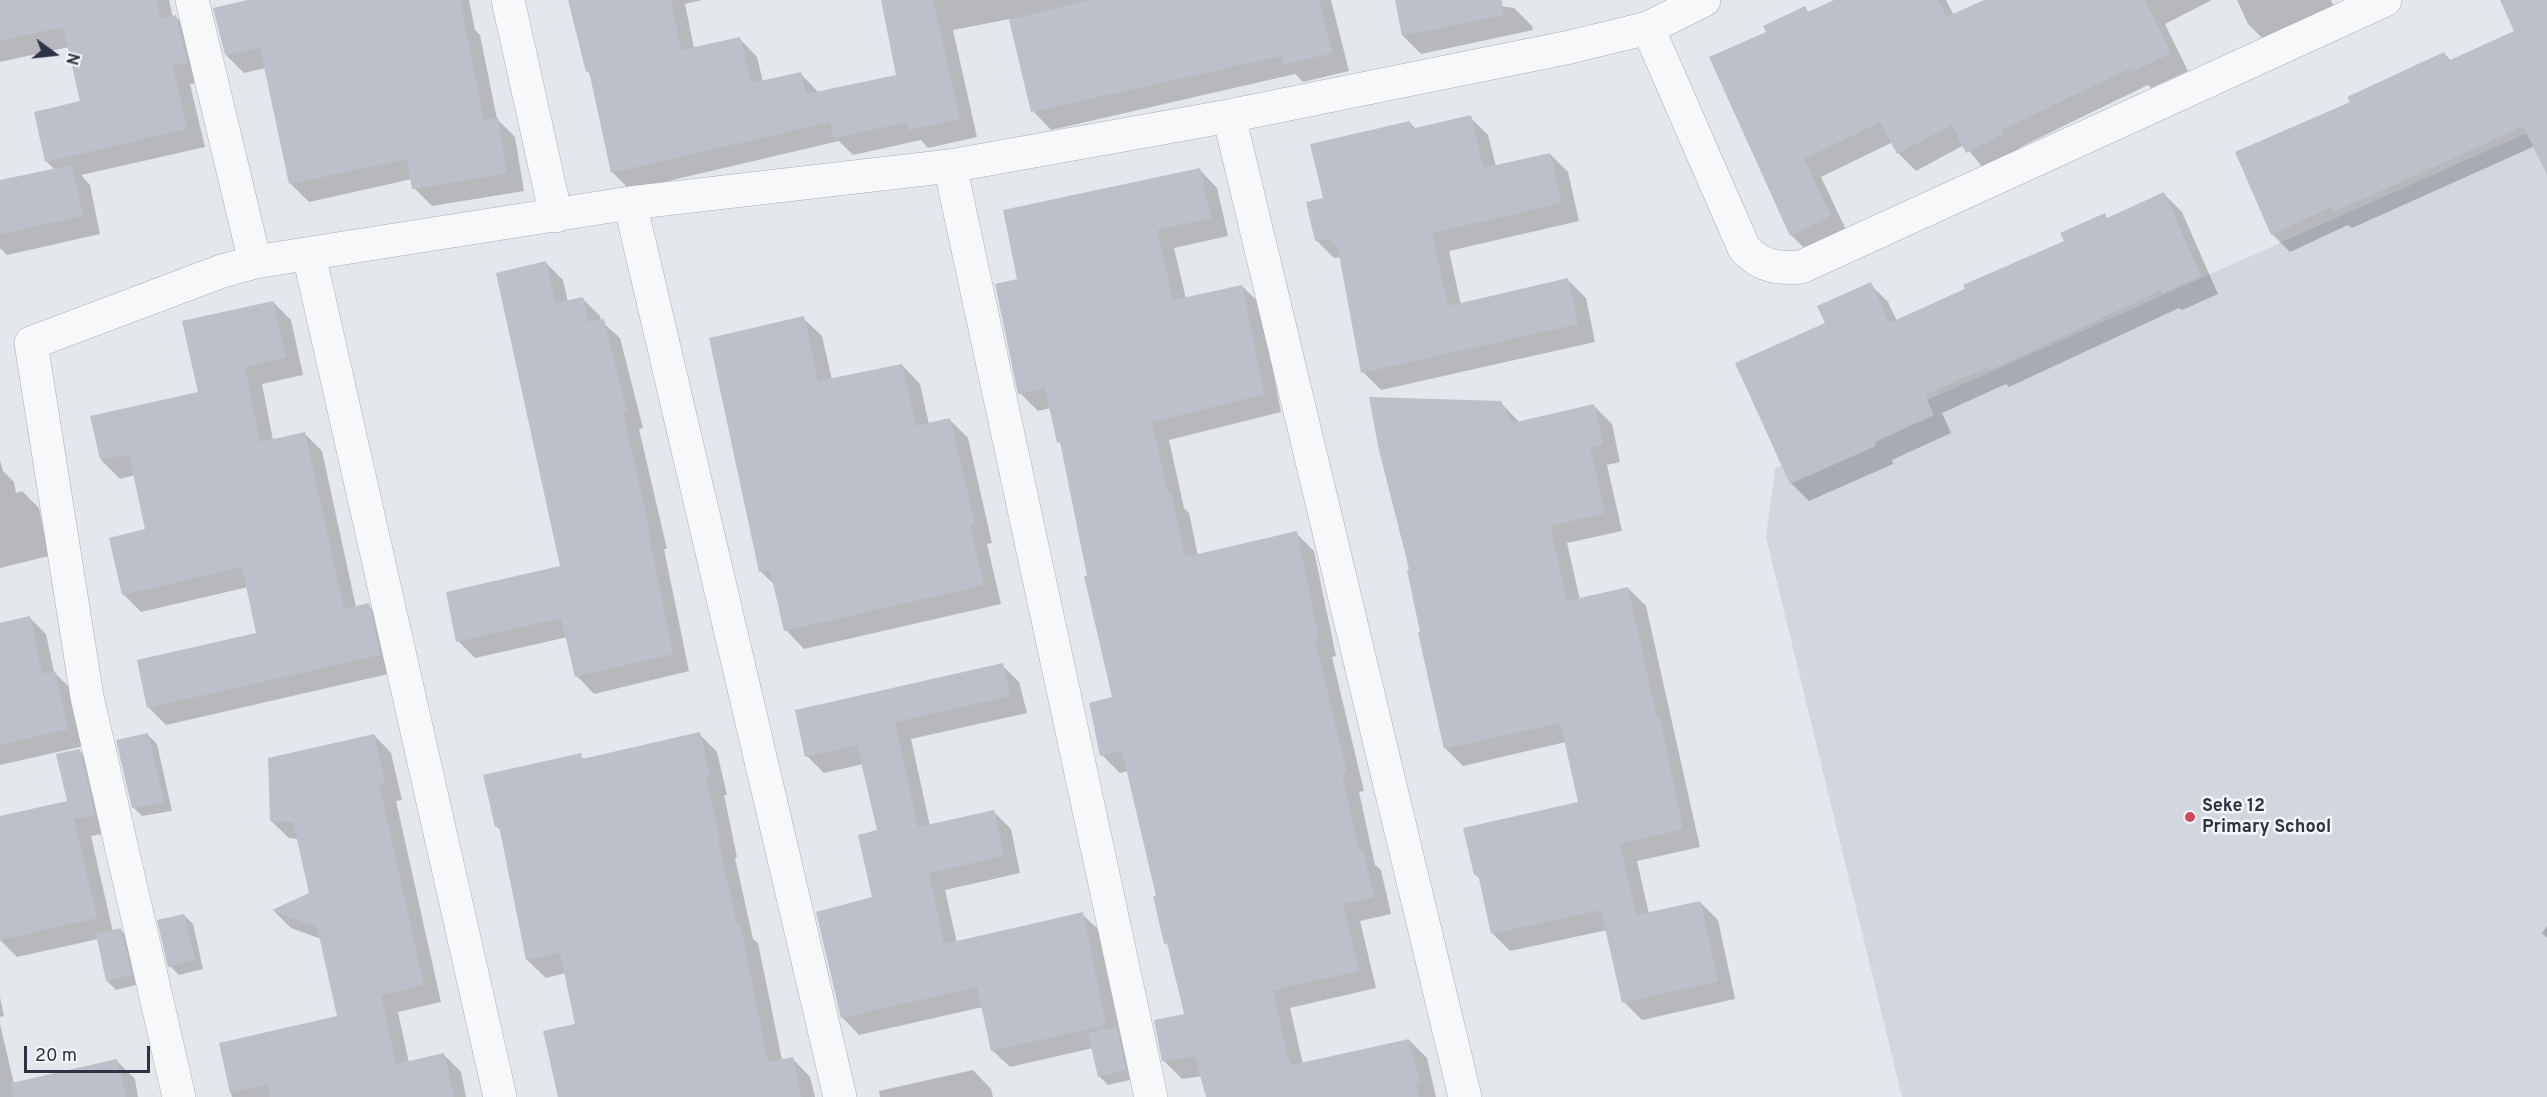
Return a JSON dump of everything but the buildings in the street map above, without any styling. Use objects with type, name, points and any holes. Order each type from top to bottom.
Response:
[{"type":"street","points":[[192,0],[255,262]]},
{"type":"street","points":[[508,0],[556,216]]},
{"type":"street","points":[[178,1097],[87,697],[31,343],[222,271],[255,262],[630,203],[950,166],[1229,116],[1570,47],[1648,28],[1704,0]]},
{"type":"street","points":[[1648,28],[1744,248],[1755,260],[1771,266],[1792,268],[1801,267],[2385,0]]},
{"type":"street","points":[[1229,116],[1465,1097]]},
{"type":"street","points":[[950,166],[1151,1097]]},
{"type":"street","points":[[630,203],[840,1097]]},
{"type":"street","points":[[309,255],[500,1097]]},
{"type":"shaded area","name":"Seke 12 Primary School","points":[[2547,124],[2547,1097],[1902,1097],[1766,537],[1775,468]]},
{"type":"place","name":"Seke 12 Primary School","points":[[2190,817]]}]
